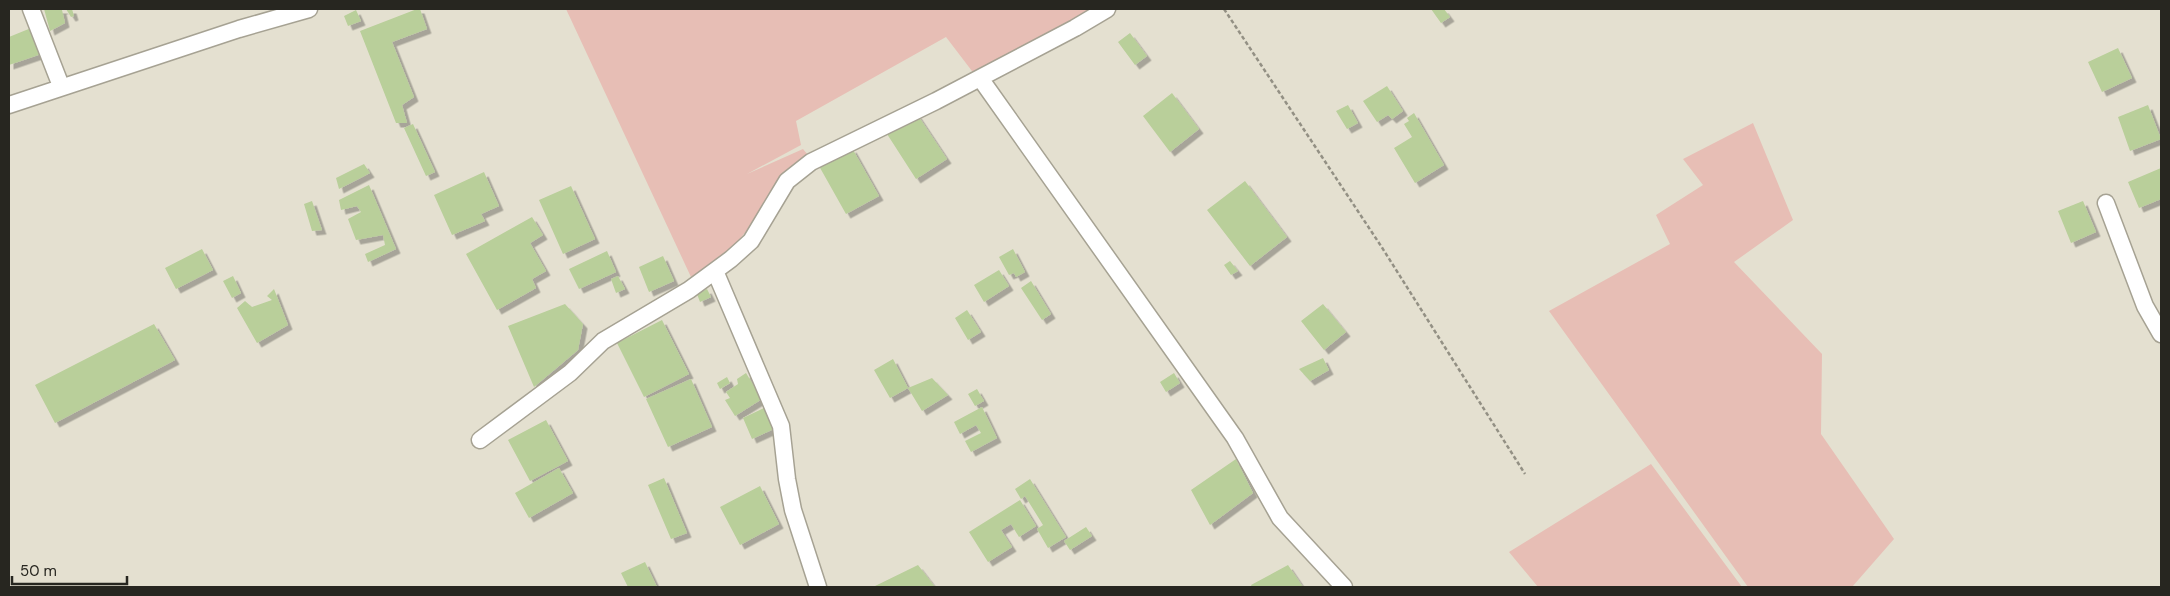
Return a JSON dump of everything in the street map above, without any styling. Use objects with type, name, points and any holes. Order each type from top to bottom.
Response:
[{"type":"street","points":[[31,9],[61,86]]},
{"type":"street","points":[[9,104],[239,29],[309,9]]},
{"type":"street","points":[[480,440],[570,373],[603,341],[689,290],[751,241],[787,181],[811,162],[980,78],[1107,9]]},
{"type":"street","points":[[980,78],[1235,438],[1280,518],[1344,587]]},
{"type":"street","points":[[2106,203],[2145,306],[2161,334]]},
{"type":"street","points":[[715,271],[782,426],[786,479],[793,510],[818,587]]},
{"type":"path","points":[[1224,9],[1381,246],[1525,474]]},
{"type":"shaded area","points":[[566,9],[1093,9],[1054,35],[975,75],[946,37],[796,121],[801,145],[747,174],[803,149],[808,155],[726,256],[691,277]]},
{"type":"shaded area","points":[[1753,123],[1793,220],[1734,262],[1822,354],[1821,434],[1894,539],[1852,587],[1748,587],[1549,311],[1670,244],[1656,215],[1703,185],[1683,159]]},
{"type":"shaded area","points":[[1651,464],[1742,587],[1538,587],[1509,552]]},
{"type":"building","points":[[44,9],[65,9],[62,10],[65,23],[50,31]]},
{"type":"building","points":[[66,9],[72,9],[74,16],[71,17]]},
{"type":"building","points":[[420,9],[427,29],[392,42],[414,97],[402,105],[407,123],[396,123],[360,31]]},
{"type":"building","points":[[1431,9],[1444,9],[1450,17],[1441,23]]},
{"type":"building","points":[[356,10],[361,21],[348,26],[344,16]]},
{"type":"building","points":[[36,26],[47,52],[9,65],[9,37]]},
{"type":"building","points":[[1130,33],[1147,56],[1135,65],[1118,42]]},
{"type":"building","points":[[2118,48],[2132,78],[2102,92],[2088,62]]},
{"type":"building","points":[[1387,86],[1403,111],[1392,119],[1388,115],[1377,122],[1363,101]]},
{"type":"building","points":[[1172,93],[1199,129],[1170,152],[1143,116]]},
{"type":"building","points":[[1348,105],[1358,123],[1347,129],[1336,111]]},
{"type":"building","points":[[2148,105],[2161,139],[2130,151],[2118,117]]},
{"type":"building","points":[[1414,113],[1444,165],[1415,183],[1394,148],[1412,137],[1404,124],[1409,121],[1407,118]]},
{"type":"building","points":[[917,114],[947,159],[916,179],[887,134]]},
{"type":"building","points":[[413,124],[435,172],[426,176],[404,128]]},
{"type":"building","points":[[852,148],[879,196],[846,214],[819,166]]},
{"type":"building","points":[[364,164],[370,173],[339,189],[336,178]]},
{"type":"building","points":[[2161,168],[2161,199],[2139,208],[2128,182]]},
{"type":"building","points":[[484,172],[499,206],[481,214],[485,221],[452,235],[434,195]]},
{"type":"building","points":[[1245,181],[1287,237],[1250,266],[1207,210]]},
{"type":"building","points":[[369,185],[396,249],[368,262],[365,254],[385,245],[383,235],[356,240],[348,219],[361,212],[357,206],[341,210],[339,200]]},
{"type":"building","points":[[571,186],[595,239],[563,254],[539,200]]},
{"type":"building","points":[[312,201],[322,230],[312,231],[304,204]]},
{"type":"building","points":[[2083,201],[2096,232],[2071,243],[2058,211]]},
{"type":"building","points":[[532,217],[543,235],[530,243],[546,271],[532,279],[536,288],[497,310],[466,254]]},
{"type":"building","points":[[202,249],[213,270],[176,289],[165,268]]},
{"type":"building","points":[[1013,249],[1025,272],[1016,277],[1014,273],[1009,275],[999,257]]},
{"type":"building","points":[[607,251],[616,272],[579,289],[569,269]]},
{"type":"building","points":[[663,256],[674,281],[649,292],[639,267]]},
{"type":"building","points":[[1230,261],[1238,271],[1231,275],[1224,265]]},
{"type":"building","points":[[999,270],[1009,286],[984,302],[974,285]]},
{"type":"building","points":[[233,276],[241,293],[232,298],[223,281]]},
{"type":"building","points":[[618,276],[625,289],[616,293],[611,279]]},
{"type":"building","points":[[1031,281],[1051,314],[1042,320],[1021,288]]},
{"type":"building","points":[[274,289],[288,325],[257,343],[237,308],[245,301],[252,307],[272,300],[267,296]]},
{"type":"building","points":[[707,289],[711,297],[700,302],[697,294]]},
{"type":"building","points":[[565,304],[583,324],[578,350],[534,387],[508,326]]},
{"type":"building","points":[[1323,304],[1346,332],[1324,350],[1301,321]]},
{"type":"building","points":[[967,310],[981,332],[968,340],[955,318]]},
{"type":"building","points":[[662,320],[689,374],[644,397],[617,343]]},
{"type":"building","points":[[154,324],[175,360],[55,423],[35,385]]},
{"type":"building","points":[[1323,358],[1329,370],[1310,381],[1299,369]]},
{"type":"building","points":[[893,359],[908,388],[890,398],[874,370]]},
{"type":"building","points":[[746,373],[762,399],[735,416],[725,400],[730,398],[726,392],[738,384],[737,379]]},
{"type":"building","points":[[1174,373],[1180,383],[1166,392],[1160,382]]},
{"type":"building","points":[[727,377],[730,383],[720,389],[717,383]]},
{"type":"building","points":[[932,378],[948,395],[922,411],[908,388]]},
{"type":"building","points":[[691,379],[712,427],[668,447],[646,399]]},
{"type":"building","points":[[977,389],[984,401],[975,406],[968,394]]},
{"type":"building","points":[[768,406],[778,427],[752,439],[743,418]]},
{"type":"building","points":[[982,407],[997,438],[971,452],[965,441],[981,433],[976,425],[960,434],[954,422]]},
{"type":"building","points":[[546,420],[568,461],[530,481],[508,440]]},
{"type":"building","points":[[1236,459],[1253,493],[1210,525],[1191,490]]},
{"type":"building","points":[[559,468],[573,493],[529,518],[515,493]]},
{"type":"building","points":[[664,478],[687,533],[671,539],[648,485]]},
{"type":"building","points":[[1030,479],[1066,537],[1048,548],[1037,529],[1043,525],[1025,496],[1021,499],[1015,489]]},
{"type":"building","points":[[760,486],[779,524],[740,545],[720,507]]},
{"type":"building","points":[[1020,500],[1036,526],[1019,537],[1011,524],[1001,530],[1012,547],[988,562],[969,532]]},
{"type":"building","points":[[1086,527],[1092,536],[1070,550],[1064,541]]},
{"type":"building","points":[[645,562],[657,587],[628,587],[621,573]]},
{"type":"building","points":[[918,565],[935,587],[873,587]]},
{"type":"building","points":[[1288,565],[1303,587],[1252,587],[1251,585]]}]
